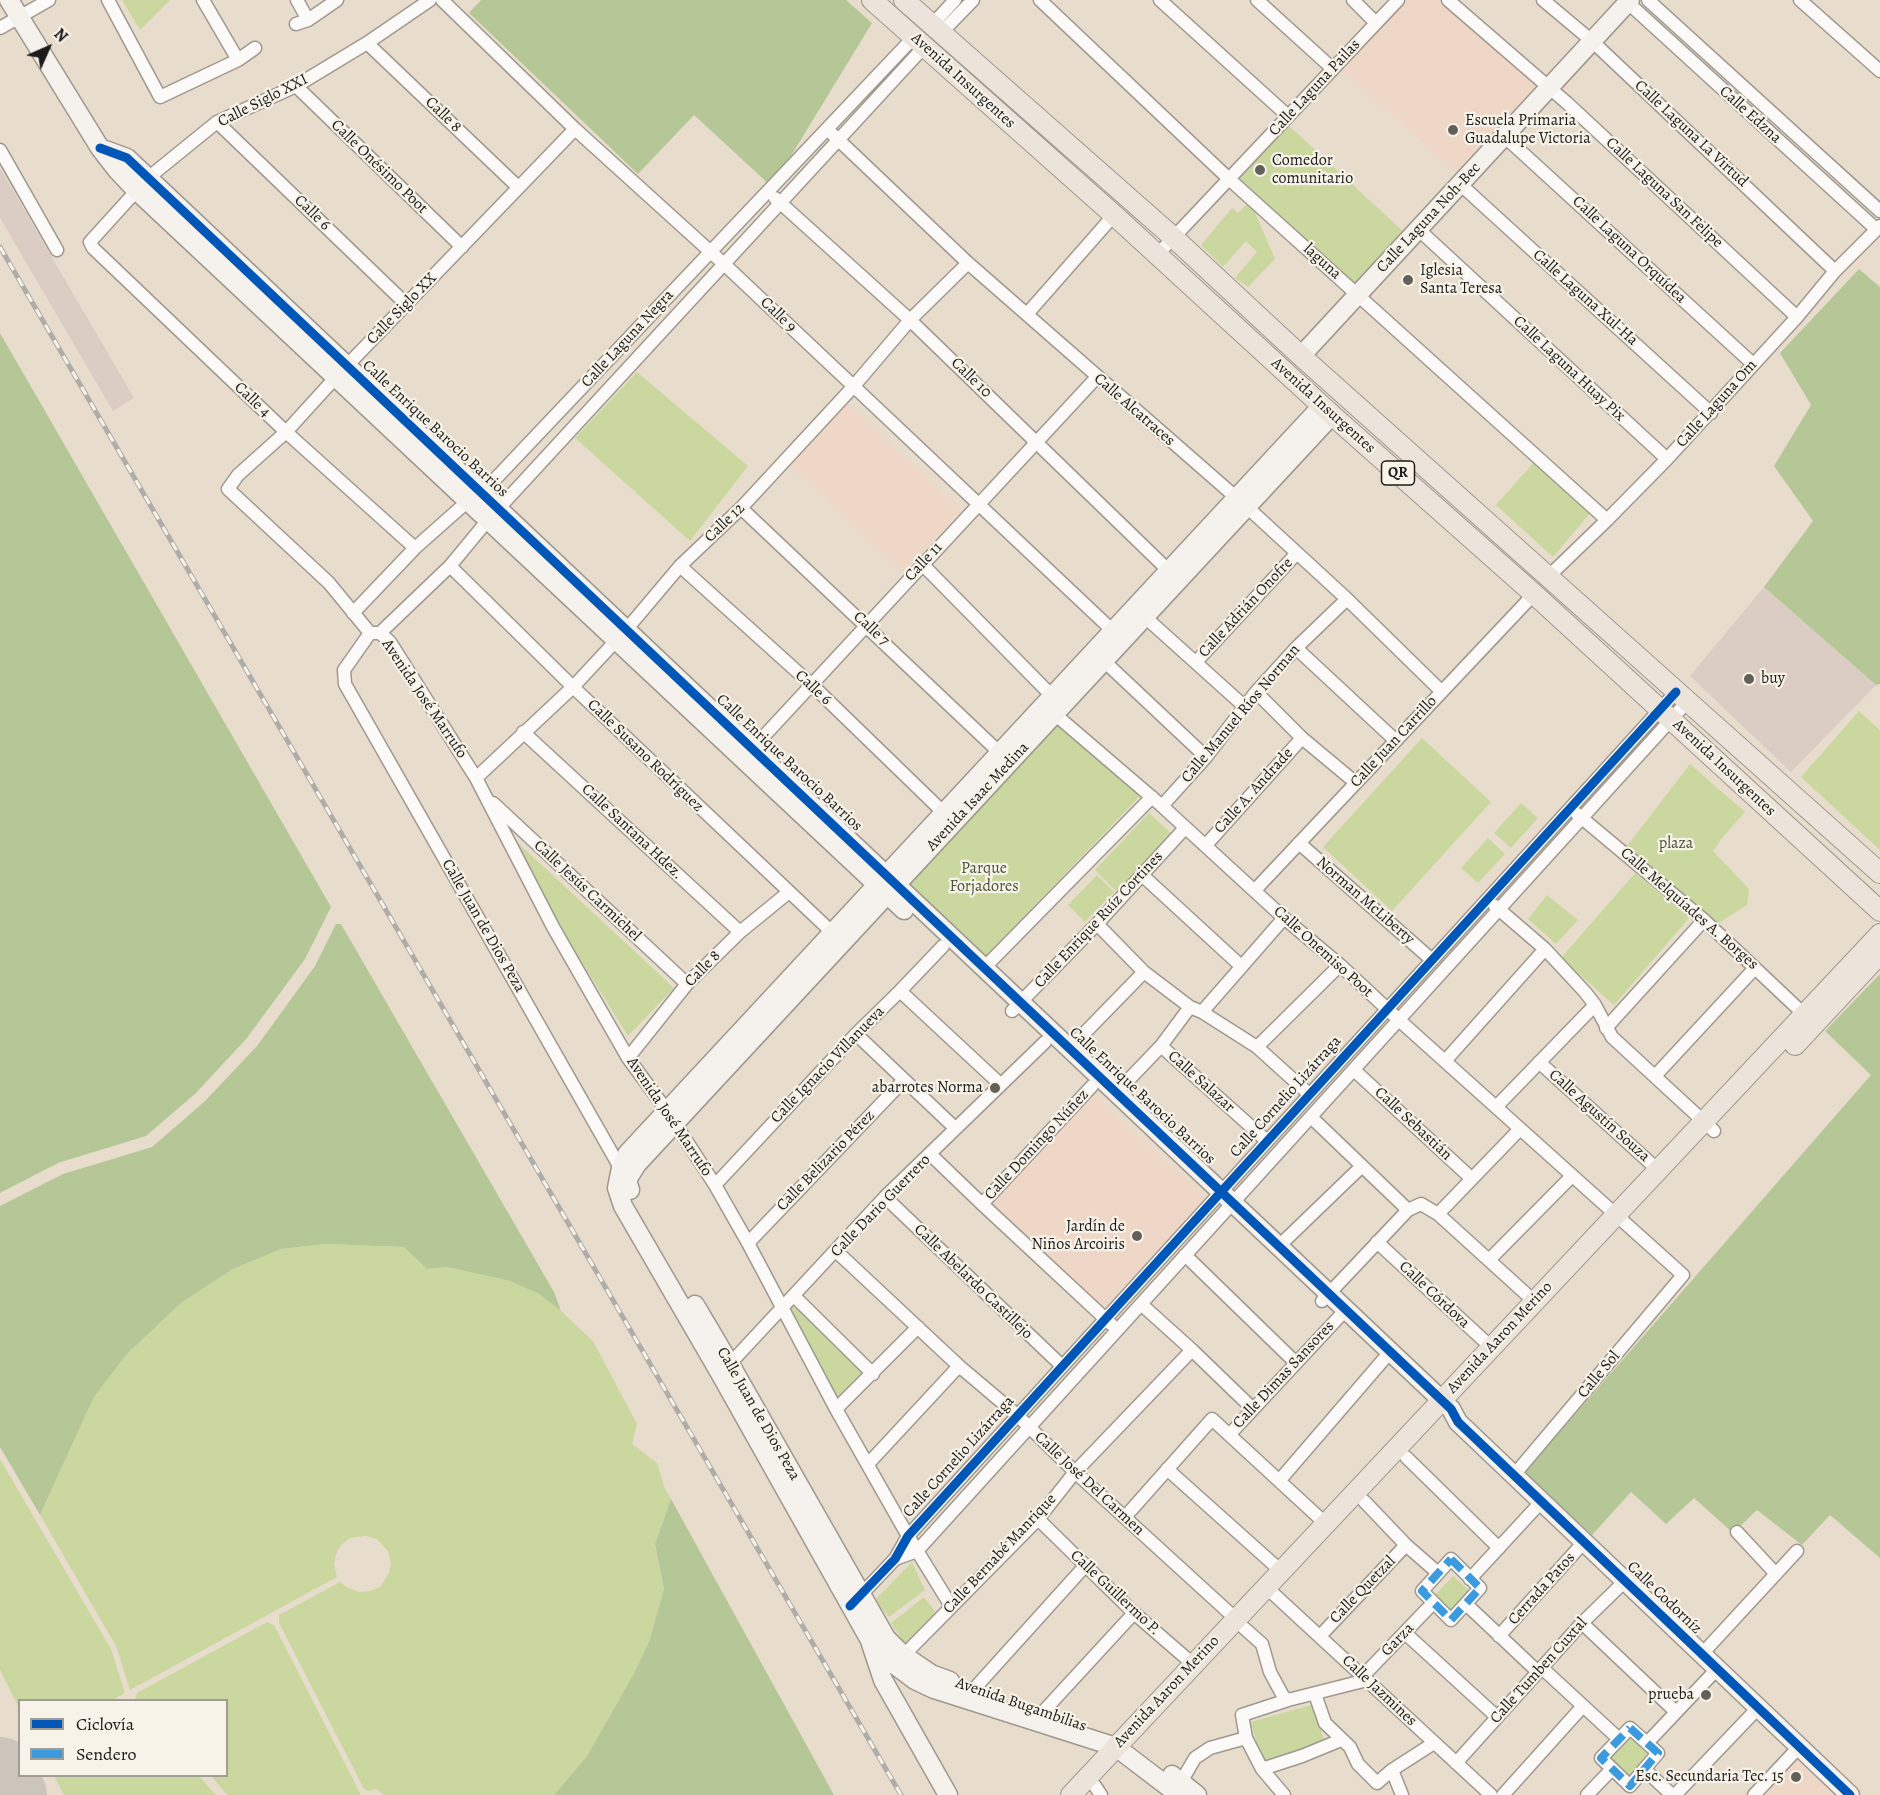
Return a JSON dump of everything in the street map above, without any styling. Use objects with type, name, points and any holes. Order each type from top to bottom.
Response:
[{"type":"main road","name":"Avenida Insurgentes","points":[[872,0],[1158,254],[1327,411],[1666,714],[1880,911]]},
{"type":"main road","name":"Avenida Insurgentes","points":[[904,0],[1173,237],[1301,356],[1880,873]]},
{"type":"main road","points":[[1417,490],[1431,472]]},
{"type":"main road","name":"Avenida Aaron Merino","points":[[1843,984],[1880,934]]},
{"type":"main road","name":"Avenida Aaron Merino","points":[[1071,1795],[1125,1746],[1270,1591],[1364,1501],[1621,1219],[1843,984],[1880,953]]},
{"type":"main road","name":"Avenida Aaron Merino","points":[[1270,1591],[1281,1571],[1326,1524],[1446,1411],[1492,1348],[1535,1302],[1621,1219],[1658,1170],[1709,1126]]},
{"type":"main road","name":"Avenida Aaron Merino","points":[[1094,1792],[1125,1746],[1194,1665],[1240,1624]]},
{"type":"street","name":"Calle Enrique Barocio Barrios","points":[[9,0],[100,148],[117,170],[142,184],[887,885],[984,968],[1045,1042],[1223,1201],[1279,1246],[1326,1298],[1339,1317],[1384,1359],[1446,1411]]},
{"type":"street","points":[[0,28],[49,0]]},
{"type":"street","points":[[108,0],[160,97],[238,60],[255,48]]},
{"type":"street","points":[[203,0],[238,60]]},
{"type":"street","points":[[297,0],[308,20]]},
{"type":"street","points":[[296,24],[308,20],[337,0]]},
{"type":"street","name":"Calle Siglo XXI","points":[[93,248],[90,242],[93,236],[142,184],[217,122],[296,86],[367,43],[430,0]]},
{"type":"street","name":"Calle 9","points":[[442,0],[575,129],[724,264],[1113,631]]},
{"type":"street","points":[[937,29],[956,0]]},
{"type":"street","points":[[937,29],[973,0]]},
{"type":"street","name":"laguna","points":[[1040,0],[1228,178],[1607,520]]},
{"type":"street","points":[[1160,0],[1288,116]]},
{"type":"street","points":[[1257,0],[1333,69]]},
{"type":"street","points":[[1353,0],[1376,23]]},
{"type":"street","name":"Calle Laguna Pailas","points":[[1158,254],[1398,0]]},
{"type":"street","name":"Calle Laguna San Felipe","points":[[1448,0],[1641,171],[1797,317]]},
{"type":"street","name":"Calle Laguna La Virtud","points":[[1543,0],[1592,41],[1835,271]]},
{"type":"street","name":"Calle Edzna","points":[[1648,0],[1880,210]]},
{"type":"street","points":[[1800,0],[1880,71]]},
{"type":"street","name":"Calle Laguna Noh-Bec","points":[[1301,356],[1628,1]]},
{"type":"street","name":"Calle Edzna","points":[[1628,1],[1878,227]]},
{"type":"street","points":[[1673,44],[1684,32]]},
{"type":"street","name":"Calle Laguna Negra","points":[[353,613],[415,548],[475,497],[827,129],[919,42]]},
{"type":"street","name":"Calle Laguna Negra","points":[[345,684],[344,670],[375,633],[450,566],[494,515],[839,139],[919,42]]},
{"type":"street","name":"Calle 8","points":[[367,43],[518,187]]},
{"type":"street","name":"Calle Onésimo Poot","points":[[296,86],[462,247]]},
{"type":"street","name":"Calle 6","points":[[217,122],[406,304]]},
{"type":"street","name":"Calle Siglo XX","points":[[353,613],[329,583],[228,489],[238,475],[286,432],[575,129]]},
{"type":"street","name":"Calle Alcatraces","points":[[827,129],[968,263],[1347,598],[1441,691]]},
{"type":"street","name":"Calle Laguna Orquídea","points":[[1504,136],[1753,364]]},
{"type":"street","points":[[0,150],[57,250]]},
{"type":"street","name":"Calle Laguna Xul-Ha","points":[[1460,184],[1711,412]]},
{"type":"street","name":"Calle 10","points":[[768,191],[910,320],[1169,571]]},
{"type":"street","points":[[1027,314],[1114,215]]},
{"type":"street","name":"Calle Laguna Om","points":[[1548,577],[1667,459],[1797,317],[1835,271],[1878,227]]},
{"type":"street","name":"Calle Laguna Huay Pix","points":[[1418,230],[1667,459]]},
{"type":"street","name":"Calle 4","points":[[93,248],[286,432],[415,548]]},
{"type":"street","name":"Calle 12","points":[[476,778],[573,687],[680,566],[741,508],[853,387],[910,320],[968,263]]},
{"type":"street","points":[[614,354],[629,368]]},
{"type":"street","name":"Calle 11","points":[[752,749],[1097,377]]},
{"type":"street","name":"Avenida Isaac Medina","points":[[887,885],[944,813],[1000,753],[1050,705],[1104,661],[1145,617],[1241,503],[1327,411]]},
{"type":"street","name":"Avenida Isaac Medina","points":[[624,1174],[627,1154],[671,1117],[887,885],[1050,705],[1113,631],[1169,571],[1241,503]]},
{"type":"street","name":"Calle 7","points":[[741,508],[1000,753]]},
{"type":"street","name":"Calle Adrián Onofre","points":[[1196,662],[1297,553]]},
{"type":"street","points":[[922,564],[1050,705]]},
{"type":"street","name":"Calle Susano Rodríguez","points":[[450,566],[573,687],[838,937]]},
{"type":"street","name":"Calle 6","points":[[680,566],[812,685],[944,813]]},
{"type":"street","name":"Calle Juan Carrillo","points":[[1255,890],[1533,594]]},
{"type":"street","name":"Calle Manuel Ríos Norman","points":[[1162,806],[1206,757],[1256,692],[1296,648],[1347,598]]},
{"type":"street","points":[[353,613],[375,633]]},
{"type":"street","points":[[1145,617],[1244,706]]},
{"type":"street","name":"Avenida José Marrufo","points":[[375,633],[390,642],[476,778],[553,927],[628,1058],[671,1117],[715,1185],[836,1409],[916,1551],[951,1606]]},
{"type":"street","name":"Calle Enrique Barocio Barrios","points":[[621,635],[752,749],[887,885],[943,946],[1069,1049],[1223,1201],[1446,1411]]},
{"type":"street","points":[[1296,648],[1395,740]]},
{"type":"street","points":[[1104,661],[1206,757]]},
{"type":"street","name":"Calle Juan de Dios Peza","points":[[345,684],[624,1174],[617,1188],[623,1206],[725,1369],[856,1600],[886,1638],[899,1660]]},
{"type":"street","points":[[1256,692],[1302,738],[1356,783]]},
{"type":"street","name":"Calle Cornelio Lizárraga","points":[[896,1559],[916,1551],[1185,1255],[1267,1141],[1309,1094],[1569,809],[1682,697]]},
{"type":"street","name":"Calle Onemiso Poot","points":[[1050,705],[1621,1219]]},
{"type":"street","name":"Calle Cornelio Lizárraga","points":[[856,1600],[896,1559],[908,1536],[1105,1318],[1311,1117],[1354,1070],[1582,818],[1666,714]]},
{"type":"street","name":"Calle Santana Hdez.","points":[[524,732],[740,932]]},
{"type":"street","name":"Calle A. Andrade","points":[[1206,845],[1302,738]]},
{"type":"street","name":"Calle Jesús Carmichel","points":[[486,797],[687,984]]},
{"type":"street","points":[[984,968],[1152,797]]},
{"type":"street","name":"Calle Melquíades A. Borges","points":[[1569,809],[1704,920],[1810,1019]]},
{"type":"street","name":"Calle Enrique Ruíz Cortines","points":[[1016,1007],[1097,924],[1185,828]]},
{"type":"street","name":"Norman McLiberty","points":[[1299,843],[1432,960]]},
{"type":"street","points":[[1142,875],[1241,966]]},
{"type":"street","name":"Calle 8","points":[[628,1058],[687,984],[740,932],[789,892]]},
{"type":"street","points":[[1487,899],[1545,949],[1585,992],[1595,1005],[1612,1037],[1709,1126]]},
{"type":"street","points":[[1116,1093],[1196,1009],[1241,966],[1284,918]]},
{"type":"street","points":[[1606,1028],[1704,920]]},
{"type":"street","points":[[1097,924],[1144,972],[1196,1009],[1257,1047],[1309,1094]]},
{"type":"street","name":"Calle Ignacio Villanueva","points":[[715,1185],[856,1034],[943,946]]},
{"type":"street","points":[[1445,1061],[1545,949]]},
{"type":"street","points":[[1257,1047],[1340,965]]},
{"type":"street","points":[[1655,1076],[1755,968]]},
{"type":"street","points":[[1069,1049],[1144,972]]},
{"type":"street","points":[[900,991],[1000,1084]]},
{"type":"street","points":[[1496,1107],[1595,1005]]},
{"type":"street","points":[[856,1034],[955,1128]]},
{"type":"street","name":"Calle Dario Guerrero","points":[[725,1369],[885,1197],[1045,1042]]},
{"type":"street","name":"Calle Salazar","points":[[1161,1046],[1267,1141]]},
{"type":"street","name":"Calle Agustín Souza","points":[[1539,1062],[1658,1170]]},
{"type":"street","name":"Calle Sebastián","points":[[1354,1070],[1471,1178]]},
{"type":"street","name":"Calle Belizario Pérez","points":[[748,1243],[904,1080]]},
{"type":"street","name":"Calle Domingo Núñez","points":[[982,1204],[1092,1086]]},
{"type":"street","points":[[1311,1117],[1408,1210]]},
{"type":"street","points":[[1438,1214],[1520,1129]]},
{"type":"street","points":[[930,1154],[1118,1329]]},
{"type":"street","points":[[1279,1246],[1361,1167]]},
{"type":"street","points":[[1489,1260],[1572,1176]]},
{"type":"street","name":"Calle Abelardo Castillejo","points":[[885,1197],[1062,1366]]},
{"type":"street","points":[[1326,1298],[1408,1210],[1421,1204],[1438,1214],[1535,1302]]},
{"type":"street","name":"Calle Sol","points":[[1514,1476],[1683,1275],[1621,1219]]},
{"type":"street","name":"Calle Córdova","points":[[1377,1242],[1492,1348]]},
{"type":"street","name":"Calle José Del Carmen","points":[[836,1251],[959,1366],[1017,1415],[1075,1472],[1262,1644],[1270,1672],[1283,1696],[1288,1700]]},
{"type":"street","points":[[1185,1255],[1296,1363]]},
{"type":"street","points":[[794,1296],[873,1374]]},
{"type":"street","points":[[1141,1304],[1253,1409]]},
{"type":"street","name":"Calle Dimas Sansores","points":[[1125,1517],[1212,1419],[1230,1434],[1339,1317]]},
{"type":"street","points":[[836,1409],[918,1327]]},
{"type":"street","name":"Calle Bernabé Manrique","points":[[883,1680],[899,1660],[1038,1519],[1075,1472],[1192,1350]]},
{"type":"street","points":[[1279,1481],[1384,1359]]},
{"type":"street","points":[[868,1464],[959,1366]]},
{"type":"street","name":"Calle Codorníz","points":[[1446,1411],[1850,1795]]},
{"type":"street","points":[[1230,1434],[1326,1524]]},
{"type":"street","points":[[1406,1457],[1498,1548]]},
{"type":"street","points":[[1167,1469],[1281,1571]]},
{"type":"street","points":[[1364,1501],[1406,1545],[1438,1573]]},
{"type":"street","points":[[1470,1579],[1542,1501]]},
{"type":"street","name":"Calle Guillermo P.","points":[[1038,1519],[1134,1613],[1194,1665]]},
{"type":"street","points":[[1737,1532],[1776,1574]]},
{"type":"street","name":"Cerrada Patos","points":[[1499,1636],[1584,1542]]},
{"type":"street","name":"Calle Quetzal","points":[[1320,1636],[1406,1545]]},
{"type":"street","points":[[1702,1654],[1797,1551]]},
{"type":"street","points":[[1451,1559],[1480,1588],[1451,1620],[1422,1591],[1438,1573],[1451,1559]]},
{"type":"street","points":[[969,1694],[1085,1566]]},
{"type":"street","name":"Calle Tumben Cuxtal","points":[[1456,1763],[1582,1623],[1625,1581]]},
{"type":"street","name":"Calle Jazmines","points":[[1270,1591],[1491,1795]]},
{"type":"street","name":"Calle Juan de Dios Peza","points":[[856,1600],[883,1680],[948,1795]]},
{"type":"street","name":"Garza","points":[[1365,1678],[1433,1603]]},
{"type":"street","points":[[1466,1604],[1499,1636],[1619,1739]]},
{"type":"street","points":[[1042,1713],[1134,1613]]},
{"type":"street","points":[[1582,1623],[1676,1712]]},
{"type":"street","points":[[1405,1633],[1497,1717]]},
{"type":"street","name":"Calle Juan de Dios Peza","points":[[871,1642],[899,1660]]},
{"type":"street","name":"Avenida Bugambilias","points":[[899,1660],[969,1694],[1125,1746]]},
{"type":"street","points":[[1647,1743],[1717,1669]]},
{"type":"street","points":[[1284,1795],[1262,1769],[1246,1738],[1242,1715],[1365,1678]]},
{"type":"street","name":"Avenida Bugambilias","points":[[969,1694],[1042,1713],[1125,1746],[1180,1789],[1197,1795]]},
{"type":"street","points":[[1315,1694],[1325,1723],[1350,1747],[1358,1764],[1377,1783],[1392,1770],[1434,1743]]},
{"type":"street","points":[[1503,1795],[1583,1706]]},
{"type":"street","points":[[1644,1769],[1674,1795],[1758,1708]]},
{"type":"street","points":[[1630,1728],[1658,1754],[1630,1786],[1601,1758],[1619,1739],[1630,1728]]},
{"type":"street","points":[[1180,1789],[1195,1758],[1210,1748],[1246,1738]]},
{"type":"street","points":[[1262,1769],[1341,1740]]},
{"type":"street","points":[[1754,1795],[1799,1747]]},
{"type":"street","points":[[1587,1795],[1612,1769]]},
{"type":"street","points":[[1392,1770],[1402,1795]]},
{"type":"shaded area","name":"Escuela Primaria Guadalupe Victoria","points":[[1406,0],[1440,0],[1539,85],[1458,174],[1340,69]]},
{"type":"shaded area","points":[[0,168],[134,398],[113,411],[0,218]]},
{"type":"shaded area","points":[[847,403],[961,510],[903,572],[789,465]]},
{"type":"shaded area","points":[[1764,587],[1876,685],[1791,772],[1690,676]]},
{"type":"shaded area","points":[[1092,1092],[1169,1164],[1096,1244],[1170,1164],[1206,1197],[1104,1308],[989,1203]]},
{"type":"shaded area","name":"Esc. Secundaria Tec. 15","points":[[1795,1758],[1834,1795],[1760,1795]]},
{"type":"green space","points":[[122,0],[170,0],[140,30]]},
{"type":"green space","points":[[481,0],[846,0],[872,23],[772,187],[694,115],[638,174],[469,13]]},
{"type":"green space","points":[[1285,122],[1407,235],[1361,289],[1232,178]]},
{"type":"green space","points":[[1250,201],[1275,259],[1248,287],[1235,278],[1257,252],[1246,241],[1223,267],[1201,245],[1232,208],[1238,213]]},
{"type":"green space","points":[[1859,269],[1880,287],[1880,684],[1876,685],[1764,587],[1813,521],[1774,466],[1811,405],[1780,353]]},
{"type":"green space","points":[[0,333],[331,907],[305,959],[247,1038],[196,1093],[146,1136],[58,1163],[0,1193]]},
{"type":"green space","points":[[637,372],[748,466],[690,541],[575,438]]},
{"type":"green space","points":[[1536,460],[1592,511],[1553,557],[1496,505]]},
{"type":"green space","points":[[1859,711],[1880,730],[1880,850],[1801,777]]},
{"type":"green space","name":"Parque Forjadores","points":[[1060,721],[1141,795],[986,956],[903,882]]},
{"type":"green space","points":[[1422,738],[1491,802],[1392,911],[1323,847]]},
{"type":"green space","name":"plaza","points":[[1690,764],[1745,812],[1713,851],[1749,889],[1747,905],[1717,924],[1624,850]]},
{"type":"green space","points":[[1521,803],[1538,818],[1511,848],[1494,833]]},
{"type":"green space","points":[[1149,813],[1175,837],[1119,894],[1095,870]]},
{"type":"green space","points":[[1488,838],[1505,854],[1478,883],[1461,868]]},
{"type":"green space","points":[[516,841],[674,988],[628,1036],[558,924]]},
{"type":"green space","points":[[1635,873],[1689,918],[1614,1005],[1561,958]]},
{"type":"green space","points":[[1097,875],[1114,892],[1085,922],[1068,905]]},
{"type":"green space","points":[[1547,895],[1578,920],[1556,944],[1528,919]]},
{"type":"green space","points":[[336,924],[341,924],[554,1292],[561,1311],[539,1294],[510,1281],[447,1267],[427,1269],[404,1247],[325,1244],[281,1249],[233,1269],[181,1303],[127,1354],[94,1397],[40,1515],[0,1447],[0,1206],[63,1174],[152,1147],[204,1102],[257,1046],[315,966]]},
{"type":"green space","points":[[1880,974],[1880,1558],[1830,1515],[1802,1545],[1757,1510],[1733,1533],[1694,1498],[1666,1524],[1631,1492],[1592,1535],[1523,1474],[1871,1075],[1825,1031]]},
{"type":"green space","points":[[325,1244],[405,1247],[427,1269],[447,1267],[510,1281],[539,1294],[593,1341],[637,1424],[632,1444],[657,1463],[665,1489],[671,1499],[655,1544],[664,1589],[649,1642],[587,1756],[554,1795],[383,1795],[377,1789],[368,1791],[364,1789],[279,1623],[279,1615],[340,1582],[359,1592],[380,1587],[389,1573],[391,1562],[388,1551],[377,1539],[366,1536],[350,1538],[341,1545],[336,1554],[334,1565],[337,1577],[130,1690],[116,1646],[40,1515],[94,1397],[127,1354],[181,1303],[233,1269],[281,1249]]},
{"type":"green space","points":[[794,1305],[863,1372],[838,1398],[790,1309]]},
{"type":"green space","points":[[0,1459],[111,1649],[125,1693],[114,1699],[18,1699],[18,1706],[0,1670]]},
{"type":"green space","points":[[671,1499],[834,1795],[554,1795],[587,1756],[649,1642],[664,1589],[655,1544]]},
{"type":"green space","points":[[912,1562],[925,1590],[889,1617],[874,1601]]},
{"type":"green space","points":[[1453,1576],[1470,1591],[1451,1613],[1433,1597]]},
{"type":"green space","points":[[924,1597],[939,1617],[905,1644],[891,1623]]},
{"type":"green space","points":[[267,1622],[274,1625],[361,1795],[227,1795],[212,1777],[228,1777],[228,1699],[135,1699],[137,1693]]},
{"type":"green space","points":[[1314,1704],[1325,1744],[1262,1764],[1251,1722]]},
{"type":"green space","points":[[1631,1732],[1654,1753],[1629,1782],[1606,1760]]},
{"type":"green space","points":[[55,1777],[200,1777],[216,1795],[64,1795]]},
{"type":"runway","points":[[0,1772],[12,1795]]},
{"type":"railway","points":[[0,247],[901,1795]]},
{"type":"marked path","points":[[1451,1559],[1480,1588],[1451,1620],[1422,1591],[1451,1559]]},
{"type":"marked path","points":[[1630,1728],[1658,1753],[1630,1786],[1601,1758],[1630,1728]]},
{"type":"cycle path","points":[[100,148],[127,158],[1451,1409],[1458,1422],[1850,1795]]},
{"type":"cycle path","points":[[850,1606],[895,1559],[908,1536],[1676,692]]},
{"type":"place","name":"Escuela Primaria Guadalupe Victoria","points":[[1453,130]]},
{"type":"place","name":"Comedor comunitario","points":[[1260,170]]},
{"type":"place","name":"Iglesia Santa Teresa","points":[[1408,280]]},
{"type":"place","name":"buy","points":[[1749,679]]},
{"type":"place","name":"abarrotes Norma","points":[[995,1088]]},
{"type":"place","name":"Jardín de Niños Arcoiris","points":[[1137,1236]]},
{"type":"place","name":"prueba","points":[[1706,1695]]},
{"type":"place","name":"Esc. Secundaria Tec. 15","points":[[1796,1777]]}]
